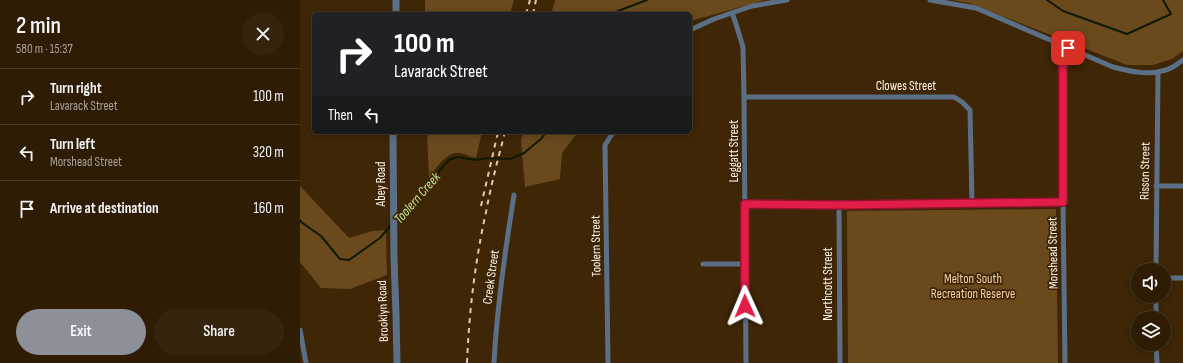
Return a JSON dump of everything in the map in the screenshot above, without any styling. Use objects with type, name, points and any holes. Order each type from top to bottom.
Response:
[{"type":"street","points":[[396,0],[396,12]]},
{"type":"street","points":[[692,29],[752,6],[787,0]]},
{"type":"street","points":[[930,0],[976,8],[1113,67],[1133,72],[1158,72],[1172,67],[1183,60]]},
{"type":"street","name":"Leggatt Street","points":[[732,13],[743,47],[746,363]]},
{"type":"street","name":"Morshead Street","points":[[1065,363],[1063,55],[1068,48]]},
{"type":"street","name":"Risson Street","points":[[1156,263],[1158,72]]},
{"type":"street","name":"Clowes Street","points":[[744,97],[954,97],[970,110],[972,203]]},
{"type":"street","name":"Abey Road","points":[[393,134],[394,259]]},
{"type":"street","name":"Toolern Street","points":[[608,363],[606,145],[612,134]]},
{"type":"street","points":[[1156,186],[1183,186]]},
{"type":"street","name":"Creek Street","points":[[494,363],[500,286],[514,195]]},
{"type":"street","points":[[745,204],[839,205],[1063,202]]},
{"type":"street","name":"Northcott Street","points":[[839,205],[840,363]]},
{"type":"street","name":"Brooklyn Road","points":[[394,259],[397,363]]},
{"type":"street","points":[[703,264],[745,264]]},
{"type":"street","points":[[1171,278],[1183,278]]},
{"type":"street","points":[[300,330],[306,363]]},
{"type":"street","points":[[1156,351],[1156,363]]},
{"type":"green space","points":[[425,0],[514,0],[511,12],[425,12]]},
{"type":"green space","points":[[555,0],[765,0],[692,20],[692,12],[552,12]]},
{"type":"green space","points":[[952,0],[1183,0],[1183,51],[1172,59],[1153,65],[1127,65],[969,3]]},
{"type":"green space","points":[[427,134],[482,134],[476,158],[455,153],[442,162],[429,179]]},
{"type":"green space","points":[[523,134],[576,134],[562,153],[560,179],[525,187],[521,141]]},
{"type":"green space","points":[[300,186],[349,238],[372,231],[386,230],[387,275],[350,289],[321,288],[300,262]]},
{"type":"green space","name":"Melton South Recreation Reserve","points":[[1056,209],[1058,363],[848,363],[847,211]]},
{"type":"waterway","name":"Toolern Creek","points":[[615,12],[647,0]]},
{"type":"waterway","name":"Toolern Creek","points":[[1047,0],[1063,11],[1127,34],[1171,14],[1163,0]]},
{"type":"waterway","name":"Toolern Creek","points":[[396,220],[419,199],[433,178],[449,160],[457,157],[476,160],[488,158],[510,159],[524,153],[545,134]]},
{"type":"waterway","name":"Toolern Creek","points":[[300,220],[321,236],[340,259],[349,260],[380,238],[391,225]]},
{"type":"railway","points":[[527,12],[530,0]]},
{"type":"railway","points":[[533,12],[536,0]]},
{"type":"railway","points":[[481,206],[498,134]]},
{"type":"railway","points":[[467,363],[469,325],[476,268],[490,192],[504,134]]},
{"type":"route","points":[[745,306],[745,204],[839,205],[1063,202],[1063,55],[1068,48]]}]
